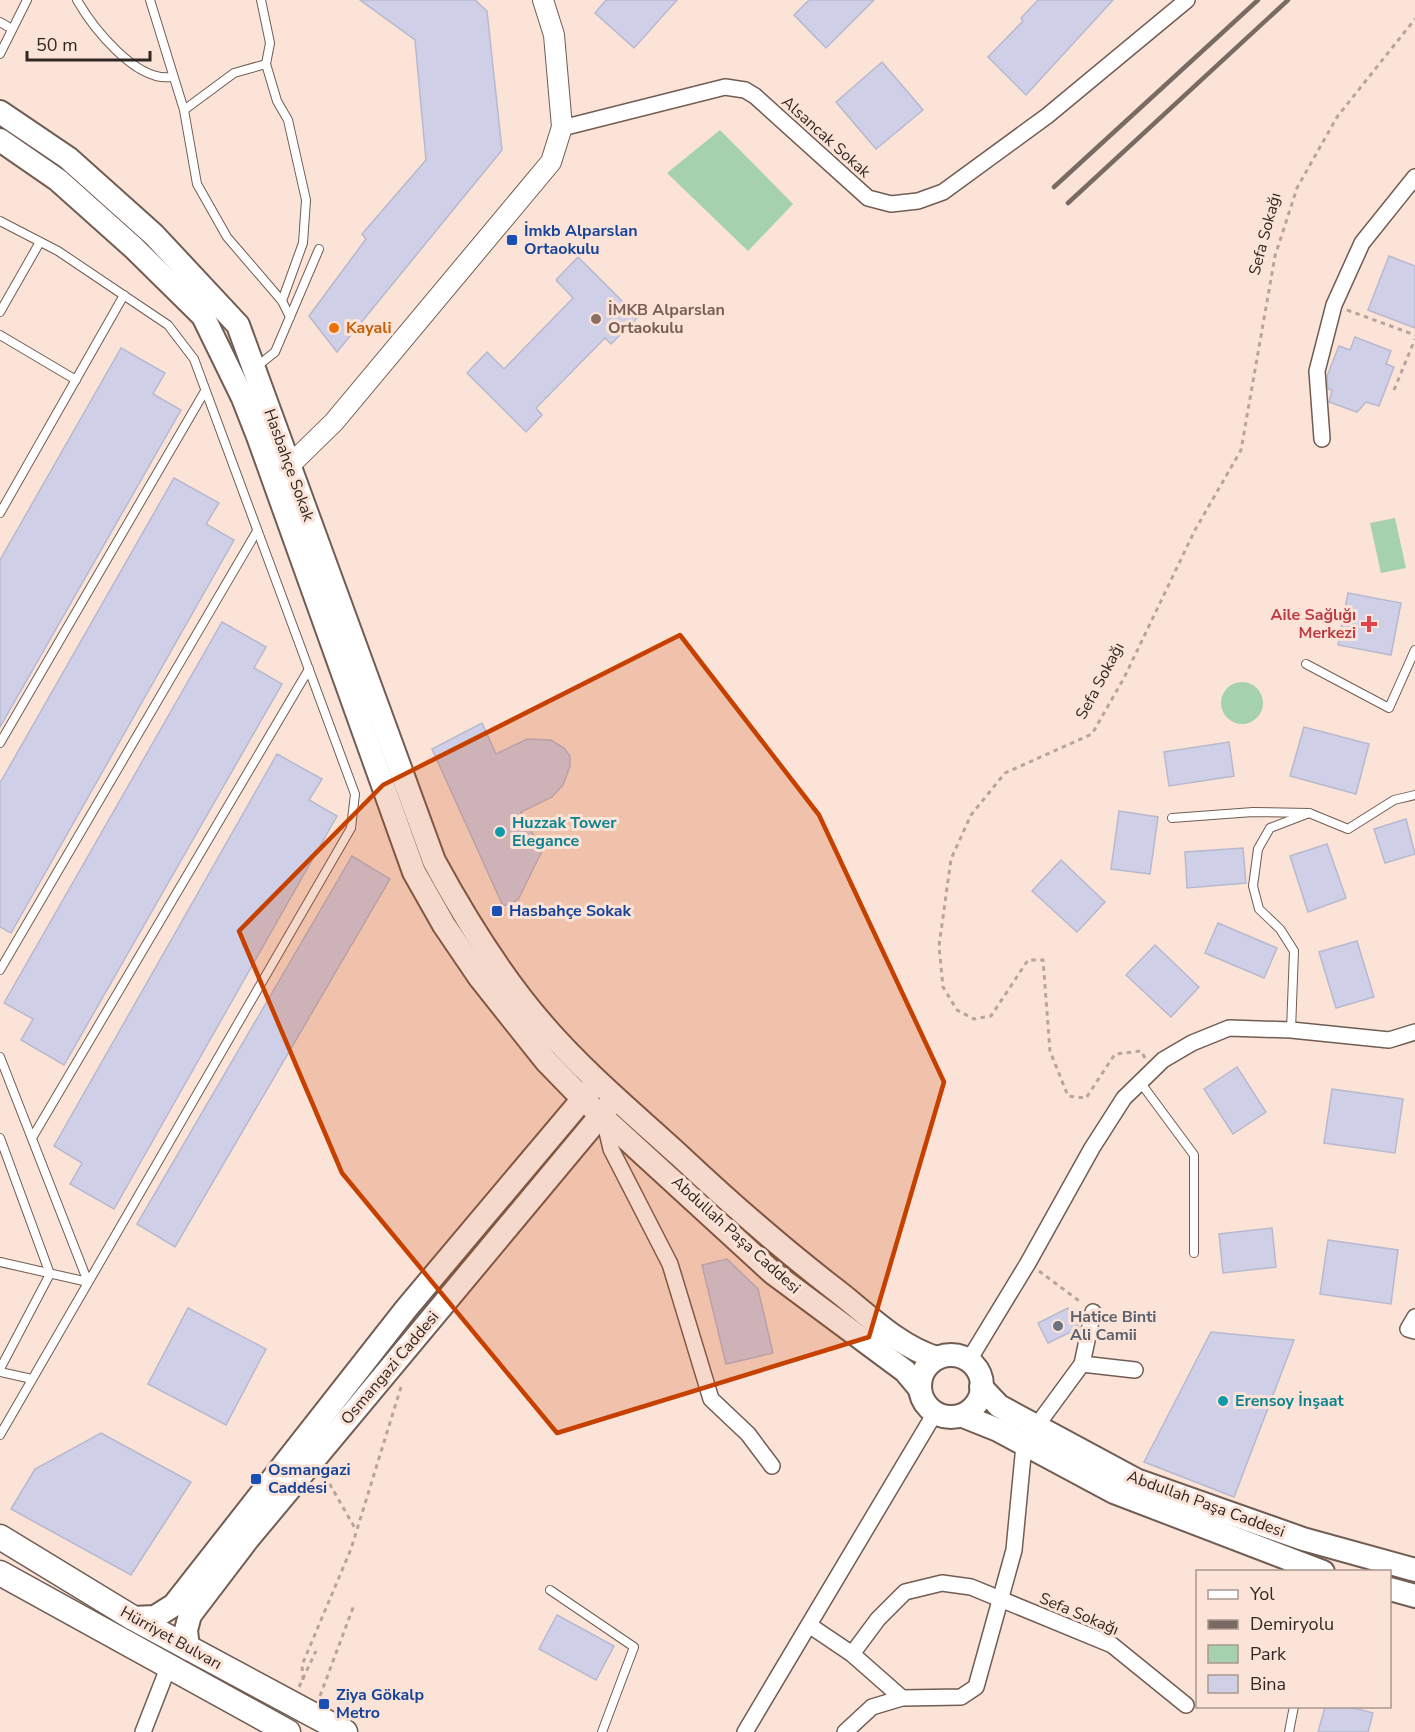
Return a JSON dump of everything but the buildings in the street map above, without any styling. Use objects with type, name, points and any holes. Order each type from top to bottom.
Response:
[{"type":"main road","name":"Hasbahçe Sokak","points":[[0,112],[68,158],[153,234],[238,325],[255,368],[281,472],[414,872],[444,925],[480,978],[546,1061],[590,1090]]},
{"type":"main road","name":"Hasbahçe Sokak","points":[[0,140],[58,180],[134,248],[203,316],[281,472]]},
{"type":"main road","name":"Abdullah Paşa Caddesi","points":[[590,1090],[792,1256],[908,1345],[922,1354],[937,1358]]},
{"type":"main road","name":"Osmangazi Caddesi","points":[[133,1618],[155,1617],[174,1605],[406,1310],[590,1090]]},
{"type":"main road","name":"Abdullah Paşa Caddesi","points":[[609,1106],[773,1273],[905,1371],[920,1389]]},
{"type":"main road","name":"Osmangazi Caddesi","points":[[188,1649],[186,1630],[190,1615],[240,1549],[609,1106]]},
{"type":"main road","points":[[952,1355],[969,1360],[977,1369],[981,1387],[975,1406],[963,1416],[935,1413],[926,1403],[920,1389],[924,1372],[937,1358],[952,1355]]},
{"type":"main road","name":"Abdullah Paşa Caddesi","points":[[981,1387],[1029,1436],[1114,1492],[1318,1570]]},
{"type":"main road","name":"Abdullah Paşa Caddesi","points":[[963,1416],[1029,1436],[1136,1480],[1303,1539],[1415,1570]]},
{"type":"main road","name":"Hürriyet Bulvarı","points":[[0,1537],[133,1618],[345,1732]]},
{"type":"main road","name":"Hürriyet Bulvarı","points":[[0,1573],[168,1668],[288,1732]]},
{"type":"main road","points":[[1391,1590],[1415,1596]]},
{"type":"street","points":[[281,472],[334,422],[551,162],[562,129],[554,35],[543,0]]},
{"type":"street","name":"Alsancak Sokak","points":[[562,129],[725,87],[734,87],[755,96],[868,198],[891,204],[918,201],[943,192],[1047,116],[1185,1]]},
{"type":"street","points":[[1322,439],[1317,371],[1335,305],[1362,243],[1415,177]]},
{"type":"street","points":[[969,1360],[1028,1263],[1092,1148],[1124,1098],[1163,1060],[1192,1043],[1229,1028],[1291,1030],[1389,1040],[1415,1032]]},
{"type":"street","points":[[609,1106],[611,1149],[670,1264],[711,1399],[748,1434],[772,1466]]},
{"type":"street","points":[[845,1732],[872,1707],[902,1698],[961,1697],[976,1687],[1014,1550],[1029,1436],[1082,1364],[1093,1312]]},
{"type":"street","points":[[1415,1317],[1408,1329],[1415,1331]]},
{"type":"street","points":[[1082,1364],[1135,1370]]},
{"type":"street","points":[[745,1732],[935,1413]]},
{"type":"street","name":"Sefa Sokağı","points":[[852,1654],[878,1619],[905,1592],[942,1583],[970,1587],[1112,1645],[1186,1705]]},
{"type":"street","points":[[809,1625],[852,1654],[902,1698]]},
{"type":"street","points":[[143,1732],[168,1668]]},
{"type":"lane","points":[[0,54],[27,0]]},
{"type":"lane","points":[[76,0],[123,57],[145,73],[161,79],[171,77]]},
{"type":"lane","points":[[150,0],[171,77],[184,111],[197,184],[227,237],[282,301],[290,317]]},
{"type":"lane","points":[[261,0],[270,43],[266,64],[278,101],[288,120],[306,200],[303,243],[282,301]]},
{"type":"lane","points":[[0,22],[12,29]]},
{"type":"lane","points":[[184,111],[234,73],[266,64]]},
{"type":"lane","points":[[0,221],[40,242],[168,325],[194,359],[355,794],[351,828],[0,1435]]},
{"type":"lane","points":[[0,312],[40,242]]},
{"type":"lane","points":[[255,368],[275,352],[319,249]]},
{"type":"lane","points":[[1,509],[124,296]]},
{"type":"lane","points":[[0,335],[76,380]]},
{"type":"lane","points":[[0,743],[205,391]]},
{"type":"lane","points":[[0,970],[257,531]]},
{"type":"lane","points":[[1306,664],[1389,708],[1415,650]]},
{"type":"lane","points":[[32,1138],[309,669]]},
{"type":"lane","points":[[1172,818],[1253,812],[1309,813],[1348,829],[1394,800],[1415,795]]},
{"type":"lane","points":[[1291,1030],[1294,951],[1280,929],[1258,909],[1253,886],[1258,849],[1270,828],[1309,813]]},
{"type":"lane","points":[[0,1057],[88,1282]]},
{"type":"lane","points":[[1140,1082],[1194,1155],[1194,1253]]},
{"type":"lane","points":[[0,1139],[50,1274],[0,1370],[32,1379]]},
{"type":"lane","points":[[0,1262],[88,1282]]},
{"type":"lane","points":[[549,1590],[634,1647],[602,1732]]},
{"type":"lane","points":[[1288,1732],[1294,1708]]},
{"type":"path","name":"Sefa Sokağı","points":[[1153,1070],[1141,1051],[1115,1054],[1086,1098],[1068,1096],[1050,1051],[1046,971],[1043,960],[1028,960],[991,1016],[975,1019],[957,1010],[943,987],[939,946],[951,859],[971,815],[1005,774],[1092,734],[1124,678],[1195,530],[1240,450],[1275,256],[1297,188],[1337,117],[1415,19]]},
{"type":"path","points":[[1335,305],[1415,337],[1394,390]]},
{"type":"path","points":[[1028,1263],[1093,1312]]},
{"type":"path","points":[[303,1709],[302,1665],[357,1531],[403,1378]]},
{"type":"path","points":[[324,1474],[357,1531]]},
{"type":"path","points":[[303,1709],[354,1605]]},
{"type":"path","points":[[303,1680],[316,1651]]},
{"type":"highlighted area","points":[[680,635],[819,815],[944,1082],[869,1337],[557,1433],[342,1173],[239,931],[383,785]]},
{"type":"green space","points":[[720,130],[793,204],[748,251],[667,173]]},
{"type":"green space","points":[[1395,518],[1406,568],[1381,573],[1370,523]]},
{"type":"green space","points":[[1242,682],[1257,688],[1263,703],[1257,718],[1242,724],[1227,718],[1221,703],[1227,688]]},
{"type":"railway","points":[[1054,187],[1258,0]]},
{"type":"railway","points":[[1068,203],[1288,0]]},
{"type":"place","name":"İmkb Alparslan Ortaokulu","points":[[512,240]]},
{"type":"place","name":"İMKB Alparslan Ortaokulu","points":[[596,319]]},
{"type":"place","name":"Kayali","points":[[334,328]]},
{"type":"place","name":"Aile Sağlığı Merkezi","points":[[1369,624]]},
{"type":"place","name":"Huzzak Tower Elegance","points":[[500,832]]},
{"type":"place","name":"Hasbahçe Sokak","points":[[497,911]]},
{"type":"place","name":"Hatice Binti Ali Camii","points":[[1058,1326]]},
{"type":"place","name":"Erensoy İnşaat","points":[[1223,1401]]},
{"type":"place","name":"Osmangazi̇ Caddesi̇","points":[[256,1479]]},
{"type":"place","name":"Ziya Gökalp Metro","points":[[324,1704]]}]
